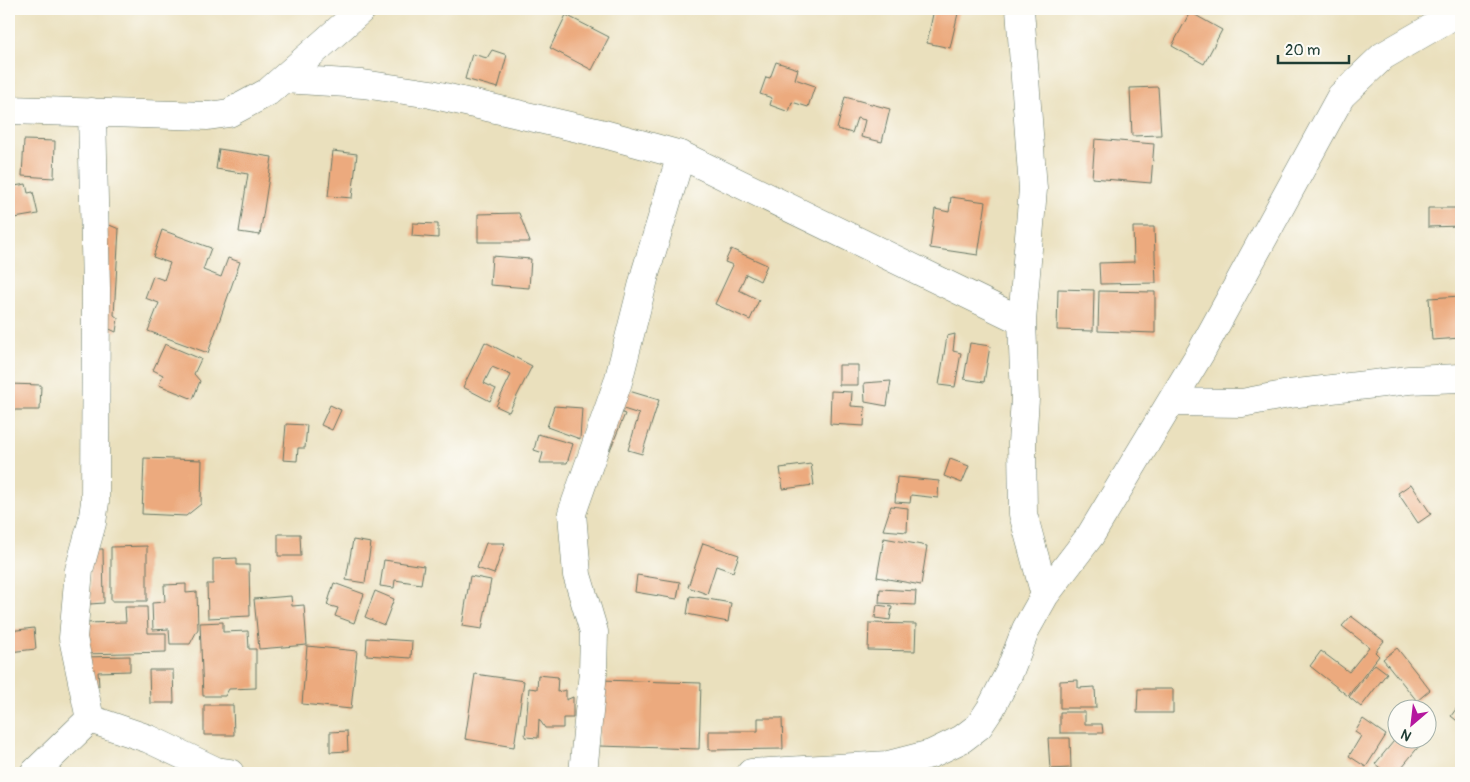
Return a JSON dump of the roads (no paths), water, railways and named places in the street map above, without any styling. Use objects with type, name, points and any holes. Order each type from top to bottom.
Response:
[{"type":"street","points":[[9,110],[208,116],[229,113],[268,92],[362,9]]},
{"type":"street","points":[[1020,9],[1033,189],[1022,322],[1025,399],[1022,444],[1023,514],[1045,595]]},
{"type":"street","points":[[751,773],[888,765],[931,754],[962,739],[979,726],[991,708],[1009,673],[1026,629],[1045,595],[1090,536],[1206,343],[1341,96],[1383,56],[1461,11]]},
{"type":"street","points":[[283,79],[363,84],[431,94],[604,134],[681,155],[1022,322]]},
{"type":"street","points":[[90,719],[73,638],[79,570],[92,522],[95,502],[96,288],[92,112]]},
{"type":"street","points":[[583,773],[593,672],[594,632],[578,575],[572,513],[618,382],[646,271],[681,155]]},
{"type":"street","points":[[1171,402],[1242,403],[1289,394],[1409,380],[1461,378]]},
{"type":"street","points":[[34,773],[90,719]]},
{"type":"street","points":[[90,719],[149,739],[216,771],[230,773]]}]
